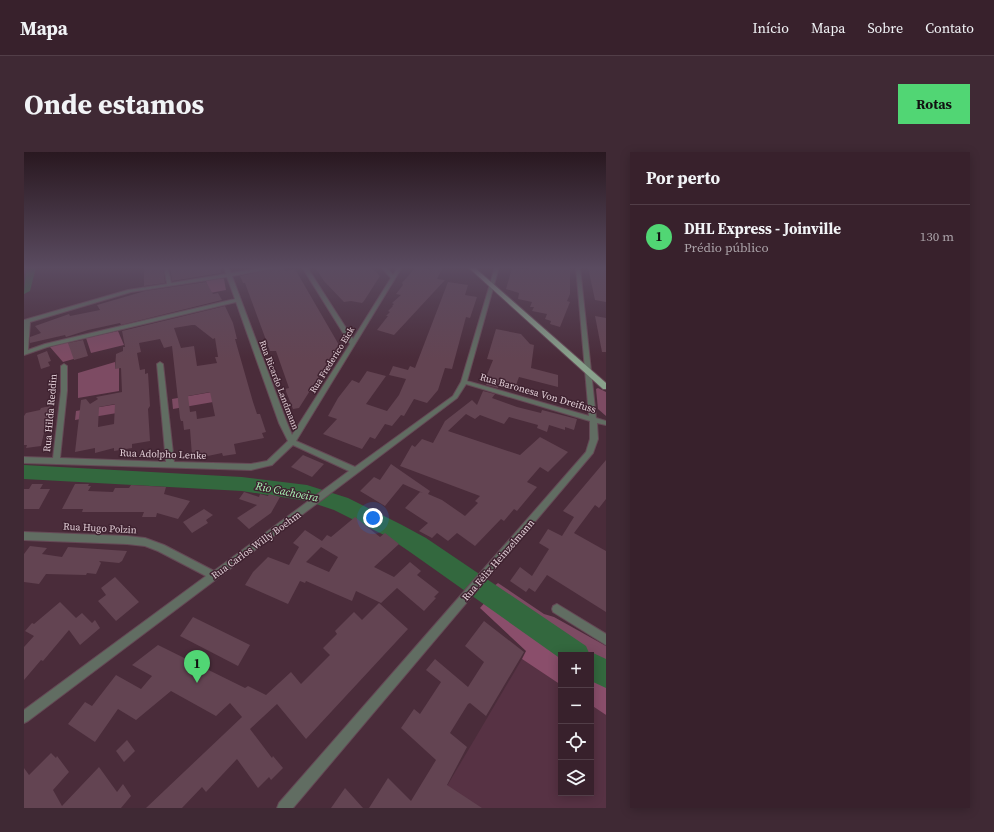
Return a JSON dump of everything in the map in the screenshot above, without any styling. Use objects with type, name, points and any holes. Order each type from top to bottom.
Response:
[{"type":"main road","points":[[504,298],[606,387]]},
{"type":"street","points":[[106,298],[25,322],[24,353],[238,300]]},
{"type":"street","points":[[323,298],[353,344]]},
{"type":"street","name":"Rua Frederico Eick","points":[[292,442],[381,298]]},
{"type":"street","name":"Rua Carlos Willy Boehm","points":[[24,717],[455,398],[464,382],[488,298]]},
{"type":"street","name":"Rua Félix Heinzelmann","points":[[284,808],[589,453],[594,439],[593,419],[581,298]]},
{"type":"street","name":"Rua Ricardo Landmann","points":[[238,300],[283,423],[292,442],[356,471]]},
{"type":"street","points":[[160,364],[170,464]]},
{"type":"street","name":"Rua Hilda Reddin","points":[[56,461],[64,391],[64,366]]},
{"type":"street","name":"Rua Baronesa Von Dreifuss","points":[[464,382],[606,423]]},
{"type":"street","name":"Rua Adolpho Lenke","points":[[24,460],[251,467],[269,463],[292,442]]},
{"type":"street","name":"Rua Hugo Polzin","points":[[24,536],[145,542],[161,548],[215,576]]},
{"type":"street","points":[[558,609],[606,640]]},
{"type":"shaded area","points":[[118,331],[124,345],[91,353],[86,338]]},
{"type":"shaded area","points":[[68,342],[77,358],[63,362],[50,347]]},
{"type":"shaded area","points":[[115,362],[115,368],[119,367],[119,391],[78,398],[78,373]]},
{"type":"shaded area","points":[[598,388],[606,392],[606,416],[598,409],[596,389]]},
{"type":"shaded area","points":[[212,392],[213,402],[173,409],[172,399]]},
{"type":"shaded area","points":[[118,404],[117,413],[75,420],[76,411]]},
{"type":"shaded area","points":[[498,583],[544,614],[554,617],[606,646],[606,666],[594,659],[594,652],[582,652],[549,633],[495,596],[490,589]]},
{"type":"shaded area","points":[[487,600],[559,652],[558,683],[522,659],[526,651],[480,608]]},
{"type":"shaded area","points":[[522,659],[558,683],[558,796],[594,796],[594,707],[606,715],[606,808],[434,808]]},
{"type":"shaded area","points":[[594,675],[606,685],[606,715],[594,707]]},
{"type":"building","points":[[122,298],[221,298],[222,300],[121,325],[120,323],[88,330],[66,337],[65,335],[30,343],[30,337],[41,333],[35,326],[69,314],[70,316],[100,310],[97,305]]},
{"type":"building","points":[[250,298],[312,298],[339,345],[299,408],[293,409],[285,389],[289,388],[276,351],[270,351]]},
{"type":"building","points":[[340,298],[366,298],[362,303],[351,301],[344,302]]},
{"type":"building","points":[[398,298],[429,298],[394,335],[377,330],[388,316],[386,316],[390,312],[388,311],[394,304],[392,303]]},
{"type":"building","points":[[442,298],[477,298],[470,318],[466,317],[452,369],[445,368],[438,390],[427,403],[414,399],[404,416],[401,415],[392,426],[385,424],[375,439],[370,437],[362,449],[323,434],[337,419],[328,416],[338,398],[352,380],[359,383],[367,371],[386,376],[366,404],[387,411],[399,395],[406,379],[389,375],[393,366],[408,370],[410,366],[415,368]]},
{"type":"building","points":[[518,298],[568,298],[567,301],[570,302],[560,327],[550,324],[551,321],[545,319],[547,314],[532,311],[534,307],[530,307],[532,302],[518,299]]},
{"type":"building","points":[[594,298],[606,298],[606,302],[595,300]]},
{"type":"building","points":[[225,306],[233,323],[237,339],[235,339],[253,402],[257,414],[260,414],[266,432],[262,433],[264,438],[234,444],[236,454],[223,456],[222,453],[203,457],[203,454],[192,456],[190,429],[184,430],[183,421],[181,421],[180,418],[172,346],[164,348],[160,339],[139,343],[141,352],[137,353],[140,370],[145,369],[145,374],[148,373],[150,441],[132,444],[132,448],[114,451],[114,448],[95,453],[95,448],[75,452],[81,400],[86,399],[90,404],[98,399],[96,397],[122,392],[121,368],[115,369],[116,354],[123,351],[123,347],[125,347],[122,331]],"holes":[[[195,325],[213,339],[215,338],[218,357],[215,357],[217,363],[197,366],[194,346],[181,348],[174,328]],[[210,392],[215,416],[197,419],[196,411],[190,412],[188,396]],[[115,404],[114,424],[98,427],[99,407]]]},
{"type":"building","points":[[595,316],[606,318],[606,352],[602,352]]},
{"type":"building","points":[[496,329],[521,334],[530,344],[534,345],[531,368],[558,375],[558,387],[519,377],[516,385],[501,381],[498,388],[486,385],[489,378],[486,377],[493,360],[487,359]]},
{"type":"building","points":[[83,340],[88,356],[74,360],[68,343]]},
{"type":"building","points":[[47,351],[51,361],[48,362],[50,366],[41,369],[37,355]]},
{"type":"building","points":[[483,391],[495,394],[492,398],[517,407],[541,413],[542,410],[577,419],[574,430],[565,427],[565,430],[549,425],[547,432],[537,428],[538,425],[509,417],[504,424],[480,415],[475,419],[466,414],[448,431],[520,455],[540,437],[568,452],[548,472],[540,467],[527,482],[537,487],[517,511],[514,509],[504,521],[501,519],[475,546],[457,533],[448,541],[437,533],[432,538],[419,531],[428,523],[405,508],[420,492],[423,493],[403,484],[385,506],[360,491],[374,477],[380,480],[391,464],[430,491],[428,494],[442,500],[465,516],[478,503],[475,501],[480,496],[400,466],[412,445],[415,447],[422,439],[433,443],[445,421],[472,400],[477,405]]},
{"type":"building","points":[[50,406],[41,446],[26,448],[27,445],[24,445],[24,416],[26,413]]},
{"type":"building","points":[[303,455],[324,464],[312,477],[291,467]]},
{"type":"building","points":[[606,460],[606,499],[599,508],[595,505],[574,533],[606,551],[606,612],[547,575],[535,592],[529,588],[526,592],[510,581],[520,567],[532,576],[549,549],[539,543],[548,529],[562,536],[574,517],[563,511]]},
{"type":"building","points":[[32,484],[43,484],[40,489],[50,489],[39,509],[24,509],[24,489],[29,489]]},
{"type":"building","points":[[75,484],[89,484],[88,486],[91,486],[88,491],[113,492],[115,488],[129,488],[131,485],[166,487],[164,494],[190,501],[178,519],[157,513],[156,517],[142,517],[144,512],[82,512],[83,509],[62,509]]},
{"type":"building","points":[[244,492],[259,497],[260,494],[268,496],[269,494],[280,497],[271,513],[249,529],[237,518],[257,505],[239,499]]},
{"type":"building","points":[[204,509],[213,515],[206,520],[208,523],[192,533],[183,522]]},
{"type":"building","points":[[355,517],[380,537],[385,533],[399,544],[374,567],[394,577],[410,562],[421,571],[417,575],[439,592],[434,597],[436,598],[424,611],[397,588],[381,603],[356,591],[352,601],[306,581],[305,583],[300,581],[288,604],[245,585],[253,572],[268,557],[289,565],[299,547],[293,543],[305,530],[322,541],[327,535],[331,537]],"holes":[[[321,547],[338,557],[329,572],[306,562]]]},
{"type":"building","points":[[30,546],[47,548],[42,554],[62,557],[68,547],[127,551],[122,561],[119,563],[99,561],[101,563],[96,574],[46,574],[39,584],[24,582],[24,554]]},
{"type":"building","points":[[115,577],[139,602],[116,621],[98,601],[106,595],[101,588]]},
{"type":"building","points":[[60,602],[76,618],[82,613],[92,623],[95,620],[100,628],[80,645],[69,630],[43,661],[41,660],[24,680],[24,647],[34,636],[25,631],[32,623],[34,624]]},
{"type":"building","points":[[379,603],[408,629],[306,739],[277,704],[250,729],[272,758],[273,756],[283,768],[271,780],[269,777],[258,788],[237,759],[206,792],[202,787],[182,808],[146,808],[242,717],[230,703],[216,716],[171,691],[136,720],[118,709],[95,742],[68,724],[85,702],[92,706],[116,675],[141,689],[152,676],[132,665],[158,645],[245,688],[248,686],[266,695],[291,672],[301,684],[330,655],[323,648],[337,634],[335,631],[354,612],[362,620]]},
{"type":"building","points":[[193,617],[250,645],[238,666],[180,636]]},
{"type":"building","points":[[484,621],[524,652],[486,716],[470,703],[450,733],[467,747],[447,785],[482,808],[369,808],[388,778],[411,801],[436,760],[401,728],[414,709],[420,714],[441,682],[426,670],[435,659],[468,687],[484,662],[465,646]]},
{"type":"building","points":[[127,740],[135,751],[124,762],[116,751]]},
{"type":"building","points":[[51,753],[56,758],[57,756],[69,772],[53,790],[62,806],[99,767],[117,792],[123,784],[131,796],[121,808],[24,808],[24,768],[29,775]]},
{"type":"building","points":[[345,788],[363,808],[331,808]]},
{"type":"waterway","name":"Rio Cachoeira","points":[[24,472],[242,484],[307,493],[341,504],[395,531],[418,545],[573,652]]},
{"type":"waterway","name":"Rio Cachoeira","points":[[594,667],[606,675]]},
{"type":"place","name":"DHL Express - Joinville","points":[[197,683]]}]
